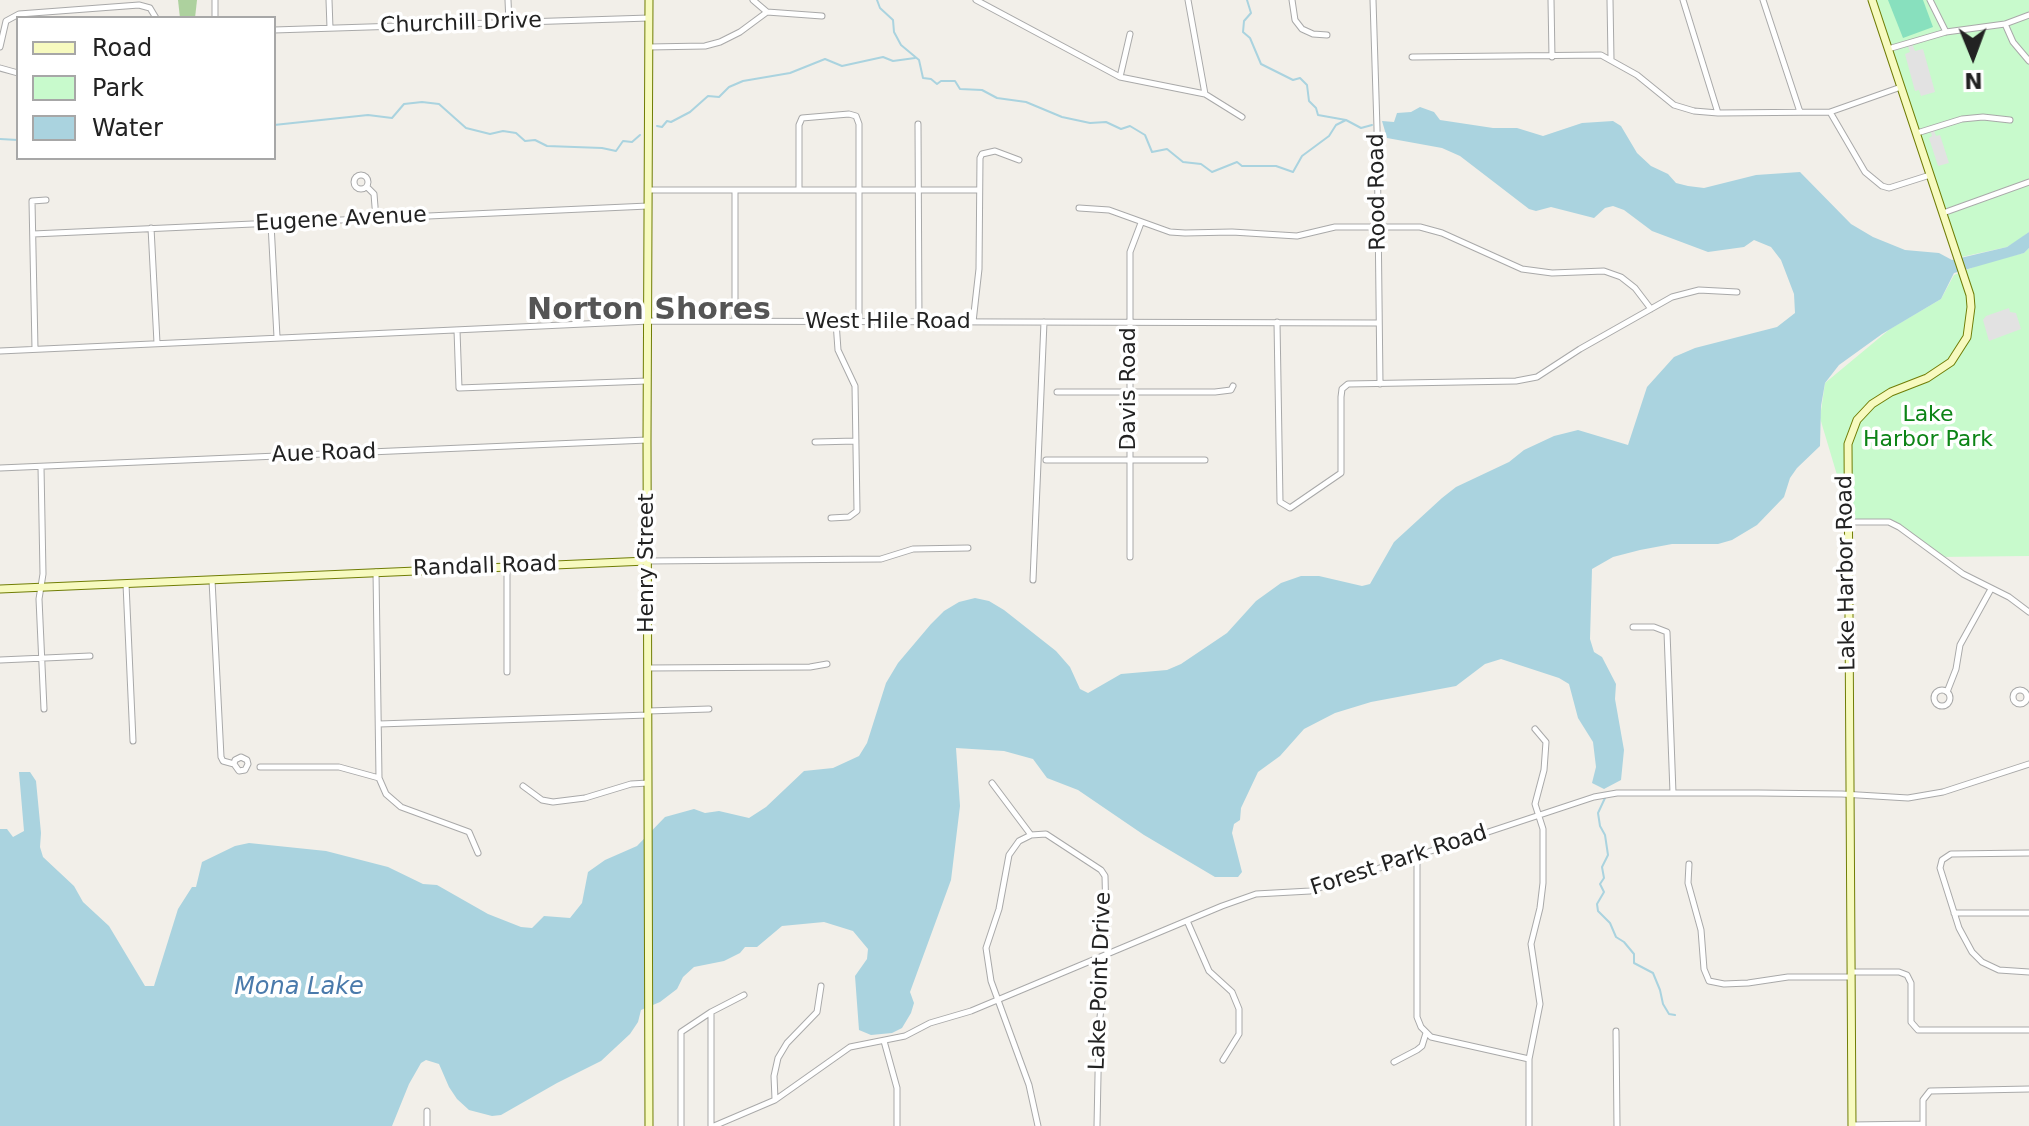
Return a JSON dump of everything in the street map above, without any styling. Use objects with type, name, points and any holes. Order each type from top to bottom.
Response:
[{"type":"street","points":[[329,0],[330,28]]},
{"type":"street","points":[[508,0],[509,23]]},
{"type":"street","name":"Henry Street","points":[[649,0],[649,1126]]},
{"type":"street","points":[[753,0],[767,12],[822,16]]},
{"type":"street","points":[[976,0],[1120,77],[1205,94],[1242,117]]},
{"type":"street","points":[[1188,0],[1205,94]]},
{"type":"street","points":[[1292,0],[1295,20],[1302,29],[1327,35]]},
{"type":"street","name":"Rood Road","points":[[1373,0],[1380,384]]},
{"type":"street","points":[[1551,0],[1552,57]]},
{"type":"street","points":[[1610,0],[1611,59]]},
{"type":"street","points":[[1683,0],[1718,113]]},
{"type":"street","points":[[1763,0],[1800,112]]},
{"type":"street","name":"Lake Harbor Road","points":[[1852,1126],[1846,456],[1852,430],[1864,412],[1880,398],[1939,371],[1961,349],[1971,322],[1970,295],[1872,0]]},
{"type":"street","points":[[1930,0],[1946,32]]},
{"type":"street","points":[[0,47],[6,21],[19,14],[135,5],[150,8],[155,16]]},
{"type":"street","points":[[649,47],[705,46],[720,42],[767,12]]},
{"type":"street","points":[[1888,49],[1946,32],[2005,24],[2029,15]]},
{"type":"street","name":"Churchill Drive","points":[[276,30],[649,18]]},
{"type":"street","points":[[2005,24],[2013,42],[2029,61]]},
{"type":"street","points":[[1120,77],[1130,34]]},
{"type":"street","points":[[1412,57],[1589,54],[1611,59],[1637,75],[1674,105],[1718,113],[1830,112],[1901,87]]},
{"type":"street","points":[[1830,112],[1865,172],[1882,186],[1889,188],[1930,175]]},
{"type":"street","points":[[799,189],[799,125],[802,118],[856,116],[859,124],[859,322]]},
{"type":"street","points":[[1917,133],[1962,119],[1983,117],[2010,120]]},
{"type":"street","points":[[918,124],[919,323]]},
{"type":"street","points":[[973,322],[979,269],[982,154],[995,151],[1019,160]]},
{"type":"street","points":[[1943,213],[2029,182]]},
{"type":"street","points":[[366,187],[374,194],[376,219]]},
{"type":"street","points":[[735,189],[735,321]]},
{"type":"street","points":[[649,190],[979,190]]},
{"type":"street","points":[[35,349],[32,201],[46,200]]},
{"type":"street","name":"Eugene Avenue","points":[[33,234],[649,206]]},
{"type":"street","points":[[1079,208],[1109,210],[1170,232],[1297,236],[1335,227],[1430,228],[1522,269],[1552,273],[1604,271],[1621,277],[1635,288],[1651,309]]},
{"type":"street","name":"Davis Road","points":[[1130,557],[1130,247],[1141,223]]},
{"type":"street","points":[[271,224],[277,337]]},
{"type":"street","points":[[151,228],[157,343]]},
{"type":"street","points":[[1277,322],[1280,502],[1290,508],[1341,473],[1341,397],[1342,389],[1348,384],[1516,381],[1537,377],[1580,349],[1684,293],[1712,290],[1737,292]]},
{"type":"street","name":"West Hile Road","points":[[0,351],[649,321],[1379,323]]},
{"type":"street","points":[[831,518],[849,517],[857,511],[855,386],[838,350],[836,322]]},
{"type":"street","points":[[1033,580],[1044,322]]},
{"type":"street","points":[[457,330],[459,388],[648,381]]},
{"type":"street","points":[[1057,392],[1222,392],[1231,390],[1233,386]]},
{"type":"street","name":"Aue Road","points":[[0,468],[647,440]]},
{"type":"street","points":[[815,442],[856,441]]},
{"type":"street","points":[[1046,460],[1205,460]]},
{"type":"street","points":[[41,467],[39,599],[44,709]]},
{"type":"street","points":[[1847,522],[1889,522],[1963,574],[2009,597],[2029,612]]},
{"type":"street","name":"Randall Road","points":[[0,589],[647,561],[881,559],[914,548],[968,548]]},
{"type":"street","points":[[507,567],[507,672]]},
{"type":"street","points":[[376,572],[379,778],[386,794],[401,807],[469,832],[478,853]]},
{"type":"street","points":[[212,580],[221,757],[223,761],[234,764]]},
{"type":"street","points":[[126,584],[133,741]]},
{"type":"street","points":[[1947,692],[1956,669],[1960,645],[1991,589]]},
{"type":"street","points":[[1633,627],[1654,627],[1667,632],[1673,793]]},
{"type":"street","points":[[0,660],[90,656]]},
{"type":"street","points":[[648,668],[810,667],[827,664]]},
{"type":"street","points":[[379,724],[709,709]]},
{"type":"street","points":[[1529,1126],[1529,1059],[1540,1004],[1531,945],[1543,883],[1543,829],[1535,804],[1544,770],[1546,742],[1535,729]]},
{"type":"street","name":"Forest Park Road","points":[[712,1126],[775,1100],[850,1047],[905,1036],[930,1023],[997,1001],[1256,894],[1306,892],[1599,796],[1673,793],[1923,797],[2029,764]]},
{"type":"street","points":[[260,767],[339,767],[379,778]]},
{"type":"street","points":[[523,786],[542,800],[553,802],[585,798],[631,784],[649,783]]},
{"type":"street","points":[[992,783],[1031,835],[1019,841],[1009,855],[999,909],[988,937],[988,969],[997,1001],[1024,1068],[1038,1126]]},
{"type":"street","name":"Lake Point Drive","points":[[1031,835],[1051,836],[1101,870],[1105,876],[1107,956],[1099,1026],[1097,1126]]},
{"type":"street","points":[[2029,853],[1957,853],[1944,857],[1940,872],[1966,944],[1982,962],[2004,971],[2029,972]]},
{"type":"street","points":[[1417,857],[1417,1017],[1431,1037],[1529,1059]]},
{"type":"street","points":[[1689,864],[1688,883],[1701,930],[1705,974],[1709,981],[1736,984],[1788,977],[1899,972],[1907,975],[1911,983],[1911,1022],[1918,1030],[2029,1030]]},
{"type":"street","points":[[1954,913],[2029,913]]},
{"type":"street","points":[[1188,923],[1209,971],[1232,992],[1239,1009],[1239,1034],[1223,1060]]},
{"type":"street","points":[[775,1100],[774,1076],[778,1058],[787,1043],[817,1012],[821,986]]},
{"type":"street","points":[[681,1126],[681,1032],[744,995]]},
{"type":"street","points":[[711,1012],[712,1126]]},
{"type":"street","points":[[1616,1031],[1617,1126]]},
{"type":"street","points":[[1394,1062],[1422,1046],[1426,1033]]},
{"type":"street","points":[[884,1041],[897,1088],[897,1126]]},
{"type":"street","points":[[1852,1126],[1923,1125],[1924,1098],[1932,1090],[2029,1089]]},
{"type":"street","points":[[427,1111],[427,1126]]},
{"type":"green space","points":[[178,0],[197,0],[195,16],[180,16]]},
{"type":"green space","points":[[1872,0],[2029,0],[2029,232],[2007,247],[1957,258]]},
{"type":"green space","points":[[1888,0],[1923,0],[1933,27],[1903,38]]},
{"type":"green space","name":"Lake Harbor Park","points":[[2029,248],[2029,556],[1938,557],[1889,522],[1851,522],[1820,418],[1825,383],[1890,329],[1941,299],[1954,275],[1986,262],[2024,253]]},
{"type":"shaded area","points":[[1911,41],[1915,51],[1923,49],[1935,92],[1921,96],[1919,90],[1915,91],[1905,54],[1910,52],[1907,43]]},
{"type":"shaded area","points":[[1933,128],[1936,136],[1940,135],[1949,163],[1938,166],[1929,138],[1932,136],[1930,129]]},
{"type":"shaded area","points":[[2009,308],[2010,312],[2016,313],[2021,329],[1989,341],[1983,320]]},
{"type":"water","name":"Mona Lake","points":[[1420,107],[1434,112],[1440,120],[1493,128],[1517,128],[1543,136],[1582,123],[1613,121],[1621,126],[1637,153],[1651,166],[1668,174],[1676,183],[1688,186],[1704,188],[1756,175],[1800,172],[1851,224],[1873,237],[1905,250],[1939,253],[1952,260],[2007,247],[2029,232],[2029,248],[2024,253],[1954,273],[1941,299],[1882,334],[1839,365],[1825,383],[1820,446],[1797,468],[1784,497],[1757,525],[1732,540],[1718,544],[1672,544],[1640,550],[1613,557],[1592,569],[1590,639],[1594,652],[1602,657],[1616,684],[1615,699],[1624,750],[1621,780],[1604,789],[1592,783],[1596,767],[1593,742],[1578,718],[1569,684],[1501,659],[1485,664],[1456,686],[1371,702],[1335,713],[1304,729],[1280,756],[1258,772],[1241,808],[1240,820],[1234,824],[1232,833],[1242,872],[1238,877],[1215,877],[1144,835],[1078,790],[1047,778],[1033,759],[1004,751],[956,748],[960,806],[951,880],[910,992],[914,1003],[911,1013],[902,1028],[892,1033],[871,1035],[859,1030],[855,976],[867,959],[868,949],[853,931],[824,922],[782,926],[757,947],[745,947],[724,961],[694,967],[683,977],[677,989],[660,1002],[641,1010],[630,1034],[601,1061],[501,1115],[469,1110],[449,1087],[439,1064],[426,1060],[409,1084],[392,1126],[0,1126],[0,829],[7,829],[13,837],[24,831],[19,772],[30,772],[36,781],[43,857],[109,926],[145,986],[154,986],[178,909],[192,887],[196,887],[202,862],[235,846],[249,843],[326,851],[388,867],[423,884],[437,885],[488,914],[532,928],[544,916],[570,918],[582,903],[588,872],[605,860],[637,846],[665,817],[694,809],[749,818],[766,807],[804,771],[833,768],[859,756],[867,743],[886,683],[898,663],[944,611],[959,602],[975,598],[989,601],[1004,610],[1056,651],[1070,667],[1080,689],[1088,693],[1121,674],[1167,670],[1227,633],[1256,601],[1281,583],[1301,576],[1319,576],[1362,586],[1370,584],[1394,542],[1442,498],[1456,487],[1509,462],[1524,450],[1554,436],[1578,430],[1628,445],[1647,387],[1674,357],[1695,348],[1777,327],[1795,313],[1794,294],[1781,260],[1771,247],[1754,240],[1744,247],[1708,252],[1652,231],[1624,210],[1613,206],[1605,208],[1594,218],[1551,207],[1536,211],[1529,209],[1460,156],[1442,148],[1387,138],[1382,121],[1394,122],[1397,113],[1411,112]]},
{"type":"waterway","points":[[877,0],[880,8],[893,20],[894,32],[901,45],[919,60],[923,78],[937,84],[955,81],[960,89],[982,90],[997,98],[1026,102],[1062,117],[1090,123],[1106,122],[1121,129],[1130,126],[1145,135],[1152,152],[1167,149],[1183,162],[1201,164],[1212,172],[1237,162],[1242,166],[1276,166],[1293,172],[1302,156],[1329,136],[1336,125],[1346,120]]},
{"type":"waterway","points":[[1247,0],[1251,13],[1244,21],[1243,32],[1250,38],[1261,64],[1293,80],[1300,78],[1307,85],[1309,101],[1318,115],[1346,120],[1361,128],[1372,125]]},
{"type":"waterway","points":[[657,126],[662,127],[667,121],[690,112],[708,96],[719,97],[729,87],[743,81],[790,73],[825,59],[842,66],[883,57],[893,61],[915,58]]},
{"type":"waterway","points":[[276,125],[368,115],[392,118],[404,104],[422,102],[439,104],[466,128],[490,134],[503,131],[516,133],[525,141],[535,140],[547,146],[616,151],[623,141],[632,142],[640,135]]},
{"type":"waterway","points":[[0,139],[16,140]]},
{"type":"waterway","points":[[1605,798],[1598,813],[1608,855],[1602,867],[1604,878],[1600,884],[1604,892],[1597,904],[1598,911],[1610,923],[1616,937],[1634,954],[1634,963],[1653,973],[1663,1004],[1669,1014],[1675,1015]]},
{"type":"district","name":"Norton Shores","points":[[649,311]]}]
